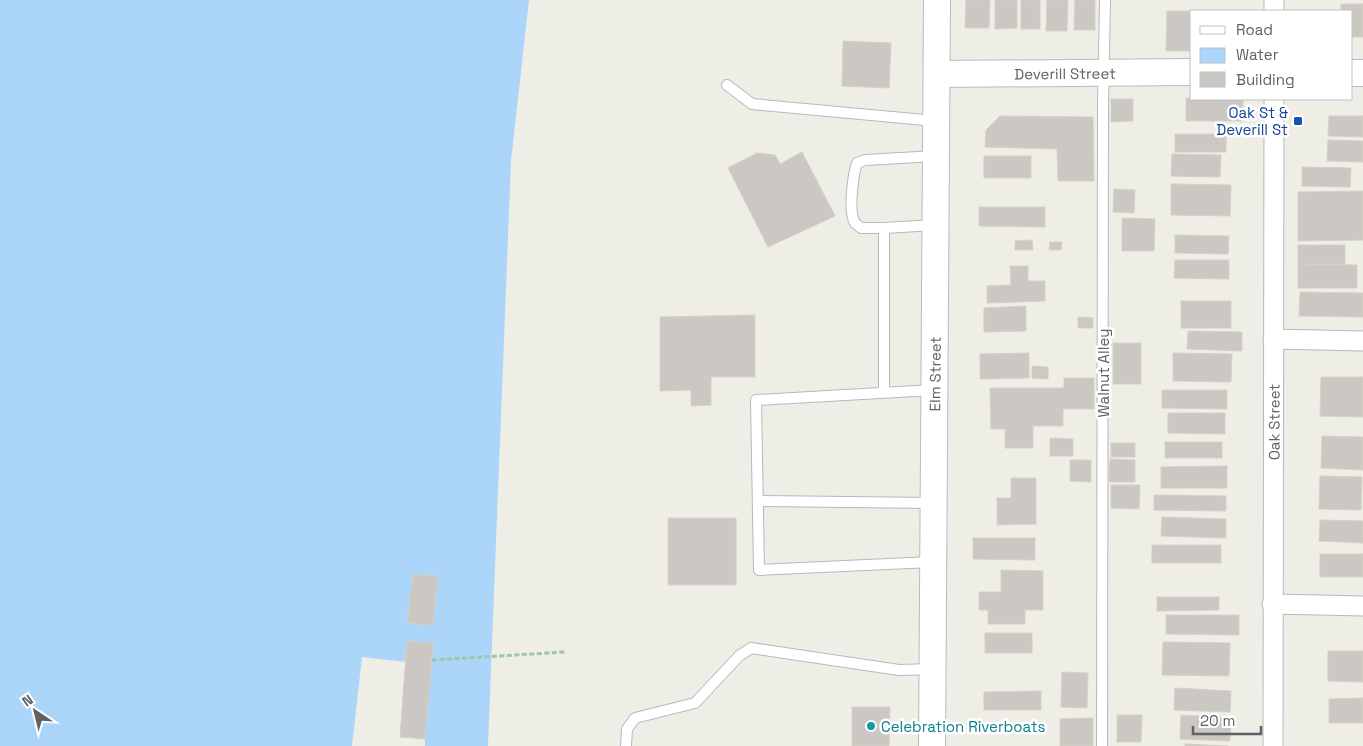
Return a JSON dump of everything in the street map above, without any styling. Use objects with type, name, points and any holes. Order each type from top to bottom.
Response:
[{"type":"main road","name":"Elm Street","points":[[932,746],[937,0]]},
{"type":"main road","name":"Deverill Street","points":[[937,74],[1190,72]]},
{"type":"street","name":"Oak Street","points":[[1273,746],[1274,100]]},
{"type":"street","points":[[1273,339],[1363,341]]},
{"type":"street","points":[[1272,604],[1363,606]]},
{"type":"lane","name":"Walnut Alley","points":[[1102,746],[1105,0]]},
{"type":"lane","points":[[727,86],[752,104],[936,121]]},
{"type":"lane","points":[[935,225],[861,228],[855,222],[852,211],[854,172],[857,163],[865,160],[936,156]]},
{"type":"lane","points":[[884,228],[884,392]]},
{"type":"lane","points":[[933,562],[759,570],[756,400],[934,390]]},
{"type":"lane","points":[[758,501],[933,503]]},
{"type":"lane","points":[[626,746],[627,729],[635,718],[695,703],[739,656],[751,648],[899,670],[933,669]]},
{"type":"path","points":[[432,660],[565,652]]},
{"type":"water","points":[[0,0],[529,0],[511,161],[488,746],[0,746]]},
{"type":"pier","points":[[362,657],[406,662],[400,736],[425,739],[425,746],[352,746]]},
{"type":"building","points":[[966,0],[990,0],[989,28],[965,28]]},
{"type":"building","points":[[995,0],[1017,0],[1017,28],[995,29]]},
{"type":"building","points":[[1021,0],[1040,0],[1040,29],[1021,29]]},
{"type":"building","points":[[1047,0],[1068,0],[1067,31],[1046,31]]},
{"type":"building","points":[[1075,0],[1095,0],[1095,30],[1074,30]]},
{"type":"building","points":[[1341,4],[1363,4],[1363,37],[1353,37],[1353,10],[1341,10]]},
{"type":"building","points":[[1167,11],[1190,11],[1190,51],[1166,51]]},
{"type":"building","points":[[843,41],[891,43],[889,88],[842,86]]},
{"type":"building","points":[[1186,98],[1190,98],[1190,100],[1243,100],[1243,121],[1186,121]]},
{"type":"building","points":[[1111,99],[1133,99],[1133,121],[1111,122]]},
{"type":"building","points":[[1000,116],[1093,117],[1094,181],[1058,181],[1057,149],[985,147],[986,130]]},
{"type":"building","points":[[1329,116],[1363,116],[1363,137],[1328,136]]},
{"type":"building","points":[[1175,134],[1226,134],[1226,152],[1175,152]]},
{"type":"building","points":[[1328,140],[1363,141],[1363,162],[1327,161]]},
{"type":"building","points":[[802,152],[835,216],[768,247],[728,168],[757,153],[775,155],[780,164]]},
{"type":"building","points":[[1172,154],[1221,155],[1220,177],[1171,176]]},
{"type":"building","points":[[984,156],[1031,156],[1031,178],[984,178]]},
{"type":"building","points":[[1302,167],[1351,168],[1350,187],[1302,186]]},
{"type":"building","points":[[1171,184],[1231,185],[1230,216],[1171,215]]},
{"type":"building","points":[[1114,189],[1135,190],[1134,213],[1113,212]]},
{"type":"building","points":[[1363,191],[1363,240],[1298,241],[1298,192]]},
{"type":"building","points":[[979,207],[1045,207],[1045,227],[979,226]]},
{"type":"building","points":[[1122,218],[1155,219],[1154,251],[1122,251]]},
{"type":"building","points":[[1175,235],[1229,236],[1228,254],[1175,253]]},
{"type":"building","points":[[1032,240],[1033,250],[1015,250],[1015,241]]},
{"type":"building","points":[[1050,242],[1062,242],[1061,250],[1049,250]]},
{"type":"building","points":[[1298,245],[1345,245],[1345,264],[1298,264]]},
{"type":"building","points":[[1175,260],[1229,260],[1229,279],[1174,278]]},
{"type":"building","points":[[1298,264],[1357,265],[1357,288],[1298,288]]},
{"type":"building","points":[[1010,266],[1028,266],[1028,281],[1045,281],[1045,301],[987,303],[987,286],[1011,285]]},
{"type":"building","points":[[1300,292],[1363,293],[1363,317],[1299,316]]},
{"type":"building","points":[[1181,301],[1231,301],[1231,328],[1181,328]]},
{"type":"building","points":[[1026,306],[1026,331],[984,332],[984,308]]},
{"type":"building","points":[[755,315],[755,377],[711,377],[711,405],[691,406],[691,390],[660,391],[660,317]]},
{"type":"building","points":[[1078,317],[1093,318],[1093,328],[1078,328]]},
{"type":"building","points":[[1188,331],[1242,332],[1242,351],[1187,349]]},
{"type":"building","points":[[1113,343],[1141,343],[1141,384],[1113,384]]},
{"type":"building","points":[[1029,353],[1029,378],[980,379],[980,354]]},
{"type":"building","points":[[1173,353],[1232,354],[1231,382],[1173,381]]},
{"type":"building","points":[[1032,366],[1048,367],[1048,379],[1032,378]]},
{"type":"building","points":[[1321,377],[1363,377],[1363,417],[1320,416]]},
{"type":"building","points":[[1064,378],[1094,378],[1094,409],[1063,409],[1063,426],[1033,426],[1033,448],[1005,448],[1005,429],[991,429],[990,388],[1064,388]]},
{"type":"building","points":[[1162,390],[1227,390],[1227,409],[1162,408]]},
{"type":"building","points":[[1168,413],[1225,413],[1225,434],[1168,433]]},
{"type":"building","points":[[1322,436],[1363,437],[1363,470],[1321,468]]},
{"type":"building","points":[[1050,438],[1073,439],[1073,456],[1050,456]]},
{"type":"building","points":[[1165,442],[1222,442],[1222,458],[1165,458]]},
{"type":"building","points":[[1111,443],[1135,443],[1135,457],[1111,457]]},
{"type":"building","points":[[1110,459],[1135,460],[1135,482],[1109,482]]},
{"type":"building","points":[[1070,460],[1091,460],[1091,482],[1070,481]]},
{"type":"building","points":[[1227,466],[1227,488],[1161,488],[1161,467]]},
{"type":"building","points":[[1320,476],[1362,477],[1361,510],[1319,509]]},
{"type":"building","points":[[1011,478],[1036,478],[1036,524],[997,525],[997,498],[1011,498]]},
{"type":"building","points":[[1111,485],[1140,485],[1139,509],[1111,508]]},
{"type":"building","points":[[1154,495],[1226,496],[1226,511],[1154,510]]},
{"type":"building","points":[[1162,517],[1226,519],[1226,538],[1161,536]]},
{"type":"building","points":[[668,518],[736,518],[736,585],[668,585]]},
{"type":"building","points":[[1320,520],[1363,521],[1363,543],[1319,541]]},
{"type":"building","points":[[973,538],[1035,538],[1035,560],[973,559]]},
{"type":"building","points":[[1152,545],[1221,545],[1221,563],[1152,563]]},
{"type":"building","points":[[1320,554],[1363,554],[1363,577],[1320,577]]},
{"type":"building","points":[[1001,570],[1043,571],[1043,610],[1025,610],[1025,624],[988,624],[988,610],[979,610],[979,592],[1001,592]]},
{"type":"building","points":[[413,574],[438,576],[433,626],[407,623]]},
{"type":"building","points":[[1157,597],[1219,597],[1219,610],[1157,611]]},
{"type":"building","points":[[1166,615],[1239,615],[1239,635],[1166,634]]},
{"type":"building","points":[[985,633],[1032,633],[1032,653],[985,653]]},
{"type":"building","points":[[407,641],[433,643],[425,739],[400,737]]},
{"type":"building","points":[[1163,642],[1230,643],[1229,676],[1162,675]]},
{"type":"building","points":[[1328,651],[1363,651],[1363,682],[1328,681]]},
{"type":"building","points":[[1062,672],[1088,673],[1087,708],[1061,707]]},
{"type":"building","points":[[1175,688],[1231,691],[1230,712],[1174,710]]},
{"type":"building","points":[[1041,691],[1041,710],[984,710],[984,692]]},
{"type":"building","points":[[1363,698],[1363,723],[1329,723],[1329,699]]},
{"type":"building","name":"Celebration Riverboats","points":[[852,707],[890,707],[889,746],[852,746]]},
{"type":"building","points":[[1117,715],[1142,715],[1141,742],[1117,742]]},
{"type":"building","points":[[1181,715],[1231,718],[1230,741],[1180,739]]},
{"type":"building","points":[[1093,718],[1093,746],[1060,746],[1060,719]]},
{"type":"building","points":[[1185,744],[1228,746],[1185,746]]},
{"type":"place","name":"Oak St & Deverill St","points":[[1298,121]]},
{"type":"place","name":"Celebration Riverboats","points":[[871,726]]}]
